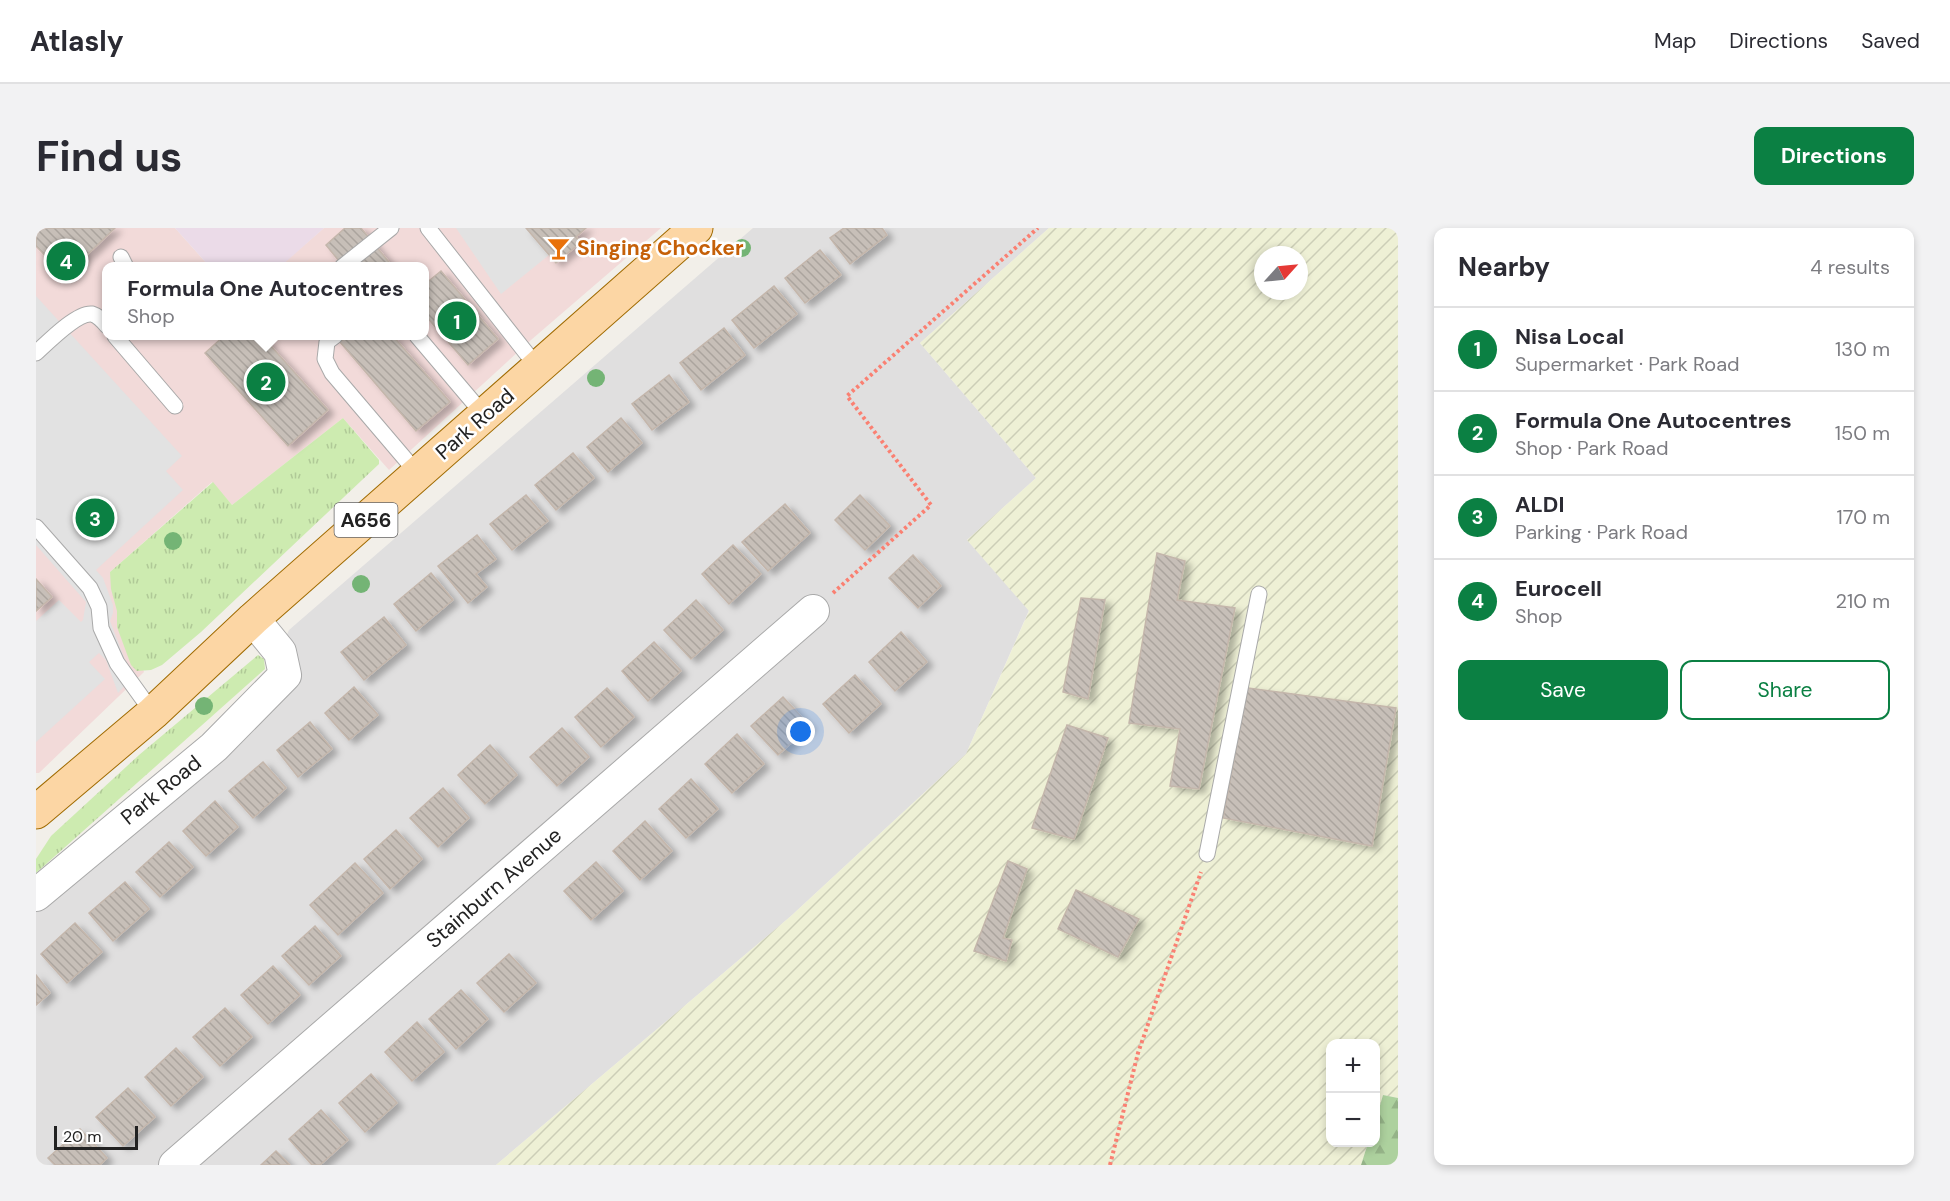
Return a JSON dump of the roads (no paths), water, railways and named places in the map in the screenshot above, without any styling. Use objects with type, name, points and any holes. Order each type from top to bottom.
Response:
[{"type":"main road","name":"Park Road","points":[[36,812],[153,713],[253,619],[696,228]]},
{"type":"street","name":"Stainburn Avenue","points":[[175,1165],[813,611]]},
{"type":"street","name":"Park Road","points":[[36,895],[213,747],[285,675],[280,652],[253,619]]},
{"type":"lane","points":[[348,262],[391,228]]},
{"type":"lane","points":[[428,228],[538,368]]},
{"type":"lane","points":[[36,353],[80,315],[91,314],[102,320]]},
{"type":"lane","points":[[118,340],[175,406]]},
{"type":"lane","points":[[330,340],[327,342],[325,359],[332,374],[418,474]]},
{"type":"lane","points":[[420,340],[484,415]]},
{"type":"lane","points":[[36,527],[90,588],[99,607],[101,628],[117,663],[153,713]]},
{"type":"lane","points":[[1207,854],[1259,594]]},
{"type":"place","name":"Singing Chocker","points":[[559,248]]},
{"type":"place","name":"Eurocell","points":[[66,261]]},
{"type":"place","name":"Nisa Local","points":[[457,321]]},
{"type":"place","name":"Formula One Autocentres","points":[[266,382]]},
{"type":"place","name":"ALDI","points":[[95,518]]}]
